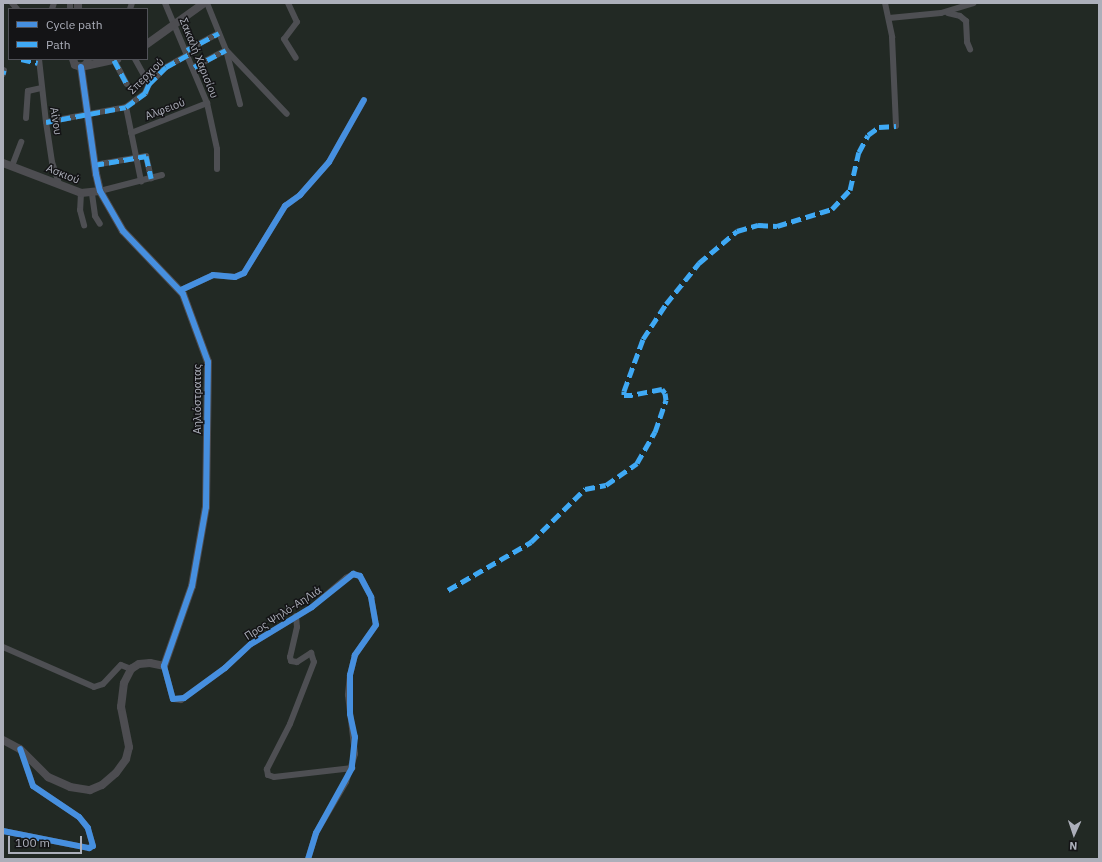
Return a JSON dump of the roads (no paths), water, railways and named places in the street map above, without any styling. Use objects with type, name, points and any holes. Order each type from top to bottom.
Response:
[{"type":"street","name":"Σακαλή Χαρισίου","points":[[165,3],[188,52],[207,103],[217,149],[217,169]]},
{"type":"street","points":[[148,43],[206,3],[226,50],[240,104]]},
{"type":"street","points":[[288,3],[297,22],[284,38],[296,58]]},
{"type":"street","points":[[885,3],[889,18],[894,53],[896,126]]},
{"type":"street","points":[[889,18],[947,12],[974,3]]},
{"type":"street","points":[[947,12],[960,16],[966,21],[967,42],[970,49]]},
{"type":"street","name":"Σπερχιού","points":[[46,122],[126,108],[145,92],[149,84],[166,67],[219,33]]},
{"type":"street","points":[[194,67],[226,50]]},
{"type":"street","points":[[226,50],[287,114]]},
{"type":"street","name":"Αίνου","points":[[39,60],[46,122],[59,184]]},
{"type":"street","points":[[73,60],[75,64],[108,60]]},
{"type":"street","points":[[115,60],[128,84]]},
{"type":"street","points":[[136,60],[149,84]]},
{"type":"street","name":"Αηλιόστρατας","points":[[85,64],[88,114],[96,193],[123,231],[180,290],[190,308],[209,368],[206,507],[192,586],[164,666]]},
{"type":"street","points":[[26,118],[28,91],[41,88]]},
{"type":"street","points":[[180,290],[213,275],[235,277],[244,273],[285,206],[300,196],[329,162],[364,100]]},
{"type":"street","name":"Αλφειού","points":[[131,132],[207,103]]},
{"type":"street","points":[[126,108],[141,181]]},
{"type":"street","points":[[12,166],[21,142]]},
{"type":"street","points":[[94,165],[146,156],[151,178]]},
{"type":"street","name":"Ασκιού","points":[[3,163],[81,193],[96,193],[162,175]]},
{"type":"street","points":[[81,193],[80,210],[84,225]]},
{"type":"street","points":[[96,193],[95,216],[100,224]]},
{"type":"street","name":"Προς Ψηλό-ΑηΛιά","points":[[164,666],[173,699],[181,700],[230,664],[251,644],[329,594],[353,574],[360,576],[371,597],[376,625],[355,655],[350,675],[350,714],[355,737],[352,768],[316,833],[308,859]]},
{"type":"street","points":[[296,616],[297,627],[290,657],[291,661],[298,662],[311,653],[314,662],[290,724],[267,769],[268,775],[296,775],[352,768]]},
{"type":"street","points":[[3,648],[94,687],[103,684],[121,665],[131,669]]},
{"type":"street","points":[[3,740],[20,749],[41,772],[63,785],[90,790],[108,781],[122,765],[129,747],[121,701],[124,683],[131,669],[145,663],[164,666]]},
{"type":"street","points":[[3,831],[89,848],[93,846],[88,828],[78,818],[33,786],[20,749]]}]
